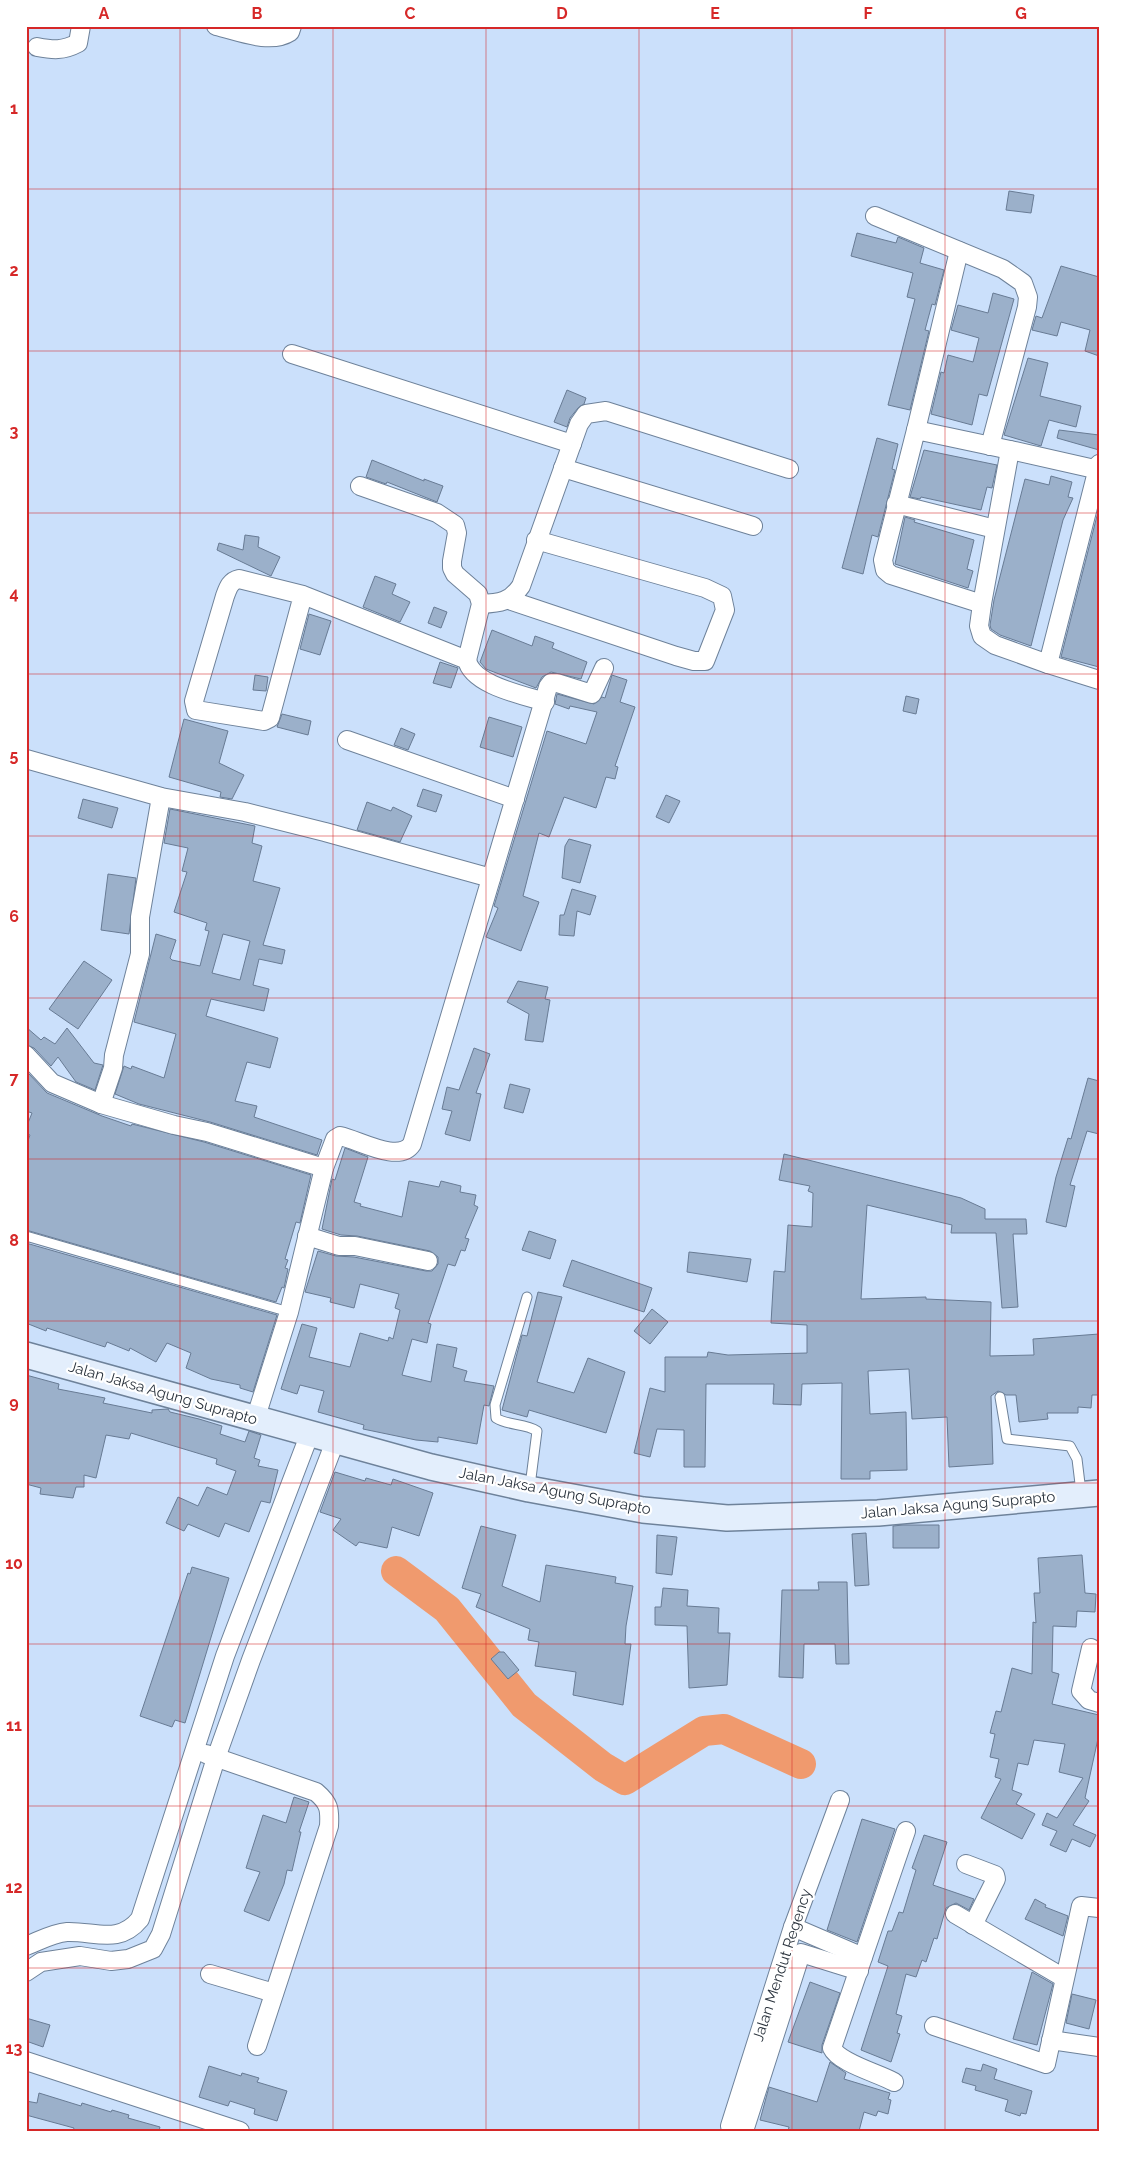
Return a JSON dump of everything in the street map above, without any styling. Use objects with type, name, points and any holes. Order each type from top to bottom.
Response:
[{"type":"main road","name":"Jalan Jaksa Agung Suprapto","points":[[26,1355],[255,1420],[336,1439],[431,1467],[529,1489],[643,1510],[727,1518],[878,1513],[1090,1494]]},
{"type":"street","points":[[37,47],[60,51],[71,47],[78,43],[81,26]]},
{"type":"street","points":[[216,26],[255,35],[282,37],[290,32],[292,26]]},
{"type":"street","points":[[875,216],[1003,269],[1023,283],[1028,297],[990,446]]},
{"type":"street","points":[[959,251],[883,560],[888,573],[982,604]]},
{"type":"street","points":[[292,354],[572,444]]},
{"type":"street","points":[[509,600],[521,586],[536,540],[583,417],[594,411],[606,411],[789,469]]},
{"type":"street","points":[[916,430],[1098,468],[1048,664]]},
{"type":"street","points":[[1010,450],[982,604],[979,626],[982,636],[995,644],[1048,664],[1099,680]]},
{"type":"street","points":[[563,468],[753,526]]},
{"type":"street","points":[[360,486],[437,513],[455,525],[457,533],[452,568],[455,574],[478,594],[481,604],[467,660],[468,666],[491,684],[545,702]]},
{"type":"street","points":[[896,504],[995,529]]},
{"type":"street","points":[[481,604],[509,600],[676,656],[694,661],[705,661],[725,610],[722,596],[705,588],[536,540]]},
{"type":"street","points":[[303,595],[270,718],[264,721],[196,710],[194,701],[225,596],[233,580],[246,580],[303,595],[467,660]]},
{"type":"street","points":[[255,1420],[289,1312],[324,1168],[334,1142],[340,1136],[389,1152],[400,1153],[408,1149],[412,1144],[514,799],[552,683],[593,693],[604,668]]},
{"type":"street","points":[[347,740],[514,799]]},
{"type":"street","points":[[26,758],[161,797],[245,812],[491,878]]},
{"type":"street","points":[[101,1104],[113,1068],[140,954],[140,917],[161,797]]},
{"type":"street","points":[[26,1055],[52,1083],[101,1104],[174,1125],[207,1132],[324,1168]]},
{"type":"street","points":[[307,1236],[339,1246],[355,1246],[428,1261]]},
{"type":"street","points":[[26,1946],[65,1932],[110,1936],[132,1929],[140,1919],[225,1656],[310,1433]]},
{"type":"street","points":[[26,1972],[41,1962],[80,1956],[111,1961],[128,1959],[153,1949],[161,1934],[216,1758],[292,1551],[336,1439]]},
{"type":"street","points":[[268,1542],[292,1551]]},
{"type":"street","points":[[1091,1648],[1081,1691],[1089,1700],[1099,1703]]},
{"type":"street","points":[[194,1750],[316,1792],[327,1800],[329,1826],[257,2046]]},
{"type":"street","name":"Jalan Mendut Regency","points":[[734,2131],[730,2126],[801,1930],[840,1800]]},
{"type":"street","points":[[894,2082],[878,2073],[839,2058],[832,2048],[906,1831]]},
{"type":"street","points":[[966,1864],[995,1875],[996,1879],[973,1925]]},
{"type":"street","points":[[934,2026],[1044,2064],[1047,2061],[1081,1906],[1099,1908]]},
{"type":"street","points":[[955,1914],[1064,1978]]},
{"type":"street","points":[[801,1930],[802,1952]]},
{"type":"street","points":[[801,1930],[861,1964]]},
{"type":"street","name":"Jalan Mendut Regency","points":[[744,2131],[802,1952],[861,1964]]},
{"type":"street","points":[[210,1974],[274,1993]]},
{"type":"street","points":[[1051,2040],[1099,2047]]},
{"type":"street","points":[[26,2061],[240,2131]]},
{"type":"lane","points":[[26,1236],[289,1312]]},
{"type":"lane","points":[[527,1297],[495,1405],[496,1418],[537,1431],[529,1489]]},
{"type":"lane","points":[[1000,1397],[1007,1438],[1011,1441],[1070,1446],[1076,1453],[1090,1494]]},
{"type":"building","points":[[1009,191],[1034,195],[1031,213],[1006,210]]},
{"type":"building","points":[[857,233],[896,243],[898,237],[924,248],[920,263],[944,270],[935,305],[932,304],[925,330],[929,331],[910,410],[888,405],[915,299],[907,297],[913,273],[851,256]]},
{"type":"building","points":[[1061,266],[1099,277],[1099,356],[1085,351],[1090,330],[1061,322],[1057,336],[1032,330],[1036,316],[1042,318]]},
{"type":"building","points":[[993,293],[1014,299],[987,396],[979,394],[972,425],[931,414],[941,372],[944,373],[948,355],[973,362],[979,338],[951,330],[958,305],[988,313]]},
{"type":"building","points":[[1028,358],[1048,363],[1040,396],[1081,406],[1076,427],[1049,420],[1041,446],[1004,435]]},
{"type":"building","points":[[567,390],[586,398],[584,404],[570,418],[567,427],[554,422]]},
{"type":"building","points":[[1059,430],[1099,435],[1099,450],[1057,438]]},
{"type":"building","points":[[877,438],[898,444],[892,469],[895,470],[878,537],[872,535],[863,574],[842,568]]},
{"type":"building","points":[[924,450],[997,465],[992,488],[987,487],[981,510],[921,497],[920,499],[910,497]]},
{"type":"building","points":[[372,460],[424,481],[424,479],[443,486],[437,502],[387,482],[386,484],[366,477]]},
{"type":"building","points":[[1051,476],[1072,482],[1068,497],[1073,498],[1063,520],[1031,646],[1000,635],[991,629],[990,625],[994,600],[1025,479],[1049,485]]},
{"type":"building","points":[[1099,508],[1099,667],[1061,657]]},
{"type":"building","points":[[905,517],[915,520],[914,522],[974,540],[967,569],[973,571],[968,588],[895,564]]},
{"type":"building","points":[[245,535],[259,537],[258,547],[280,557],[271,576],[217,550],[219,543],[243,550]]},
{"type":"building","points":[[375,576],[396,584],[392,594],[410,602],[400,622],[363,607]]},
{"type":"building","points":[[434,607],[447,612],[441,628],[428,623]]},
{"type":"building","points":[[309,614],[331,621],[320,655],[300,649]]},
{"type":"building","points":[[492,630],[532,646],[535,636],[554,643],[552,648],[587,662],[581,679],[551,672],[542,677],[536,688],[486,669],[480,662]]},
{"type":"building","points":[[440,662],[458,668],[451,688],[433,683]]},
{"type":"building","points":[[255,675],[268,677],[266,691],[253,690]]},
{"type":"building","points":[[612,675],[627,680],[620,702],[635,707],[615,766],[618,767],[615,779],[606,777],[596,808],[564,797],[549,837],[539,833],[523,896],[539,902],[521,951],[486,937],[498,908],[494,906],[547,731],[586,744],[597,712],[570,706],[569,709],[555,704],[557,694],[594,704],[602,697],[605,698]]},
{"type":"building","points":[[906,696],[919,699],[916,714],[903,711]]},
{"type":"building","points":[[282,714],[311,721],[308,735],[277,727]]},
{"type":"building","points":[[489,717],[522,727],[513,757],[480,747]]},
{"type":"building","points":[[184,719],[228,731],[219,763],[244,775],[232,799],[220,797],[221,792],[169,777]]},
{"type":"building","points":[[401,728],[415,734],[408,750],[394,745]]},
{"type":"building","points":[[423,789],[442,795],[436,812],[417,806]]},
{"type":"building","points":[[666,795],[680,801],[669,823],[656,817]]},
{"type":"building","points":[[83,799],[118,808],[112,828],[78,818]]},
{"type":"building","points":[[367,802],[391,811],[393,807],[412,816],[400,842],[357,830]]},
{"type":"building","points":[[170,809],[255,826],[252,843],[262,846],[253,881],[280,888],[263,945],[285,950],[282,964],[259,959],[253,985],[269,989],[264,1011],[211,999],[206,1016],[278,1038],[270,1068],[247,1062],[235,1101],[257,1106],[254,1117],[322,1140],[317,1155],[210,1122],[139,1104],[115,1094],[124,1066],[131,1069],[132,1066],[164,1078],[176,1034],[134,1022],[156,934],[176,940],[170,958],[172,960],[200,966],[209,931],[205,930],[207,923],[174,912],[187,872],[182,871],[188,848],[164,843]],"holes":[[[223,934],[250,941],[240,980],[212,973]]]},
{"type":"building","points":[[569,839],[591,845],[580,883],[562,878],[565,846]]},
{"type":"building","points":[[108,874],[136,878],[129,934],[101,930]]},
{"type":"building","points":[[572,889],[596,896],[590,915],[577,911],[574,936],[559,935],[560,915],[564,915]]},
{"type":"building","points":[[84,961],[112,980],[78,1029],[49,1009]]},
{"type":"building","points":[[518,981],[548,987],[545,999],[550,1000],[543,1042],[525,1040],[529,1014],[507,1002]]},
{"type":"building","points":[[26,1027],[41,1040],[44,1037],[55,1044],[67,1028],[94,1063],[103,1065],[95,1090],[76,1082],[58,1057],[51,1066],[34,1048],[26,1045]]},
{"type":"building","points":[[474,1048],[490,1054],[476,1093],[481,1094],[470,1141],[445,1134],[452,1111],[442,1109],[447,1087],[459,1090]]},
{"type":"building","points":[[29,1074],[47,1093],[102,1116],[131,1126],[132,1124],[204,1142],[311,1175],[300,1223],[296,1222],[285,1259],[288,1260],[285,1268],[288,1269],[284,1288],[282,1287],[276,1302],[26,1230],[26,1146],[30,1135],[26,1133],[26,1128],[32,1113],[26,1111],[26,1078]]},
{"type":"building","points":[[1088,1078],[1099,1081],[1099,1134],[1087,1131],[1070,1185],[1075,1186],[1066,1227],[1046,1222],[1056,1177],[1068,1138],[1071,1139]]},
{"type":"building","points":[[510,1084],[530,1089],[523,1113],[504,1108]]},
{"type":"building","points":[[345,1148],[368,1157],[354,1202],[361,1204],[360,1206],[402,1217],[409,1181],[439,1187],[441,1181],[461,1186],[460,1192],[476,1195],[474,1205],[478,1207],[465,1238],[469,1239],[465,1251],[461,1250],[455,1266],[448,1264],[428,1323],[431,1324],[427,1343],[412,1339],[402,1375],[431,1382],[437,1344],[457,1348],[453,1367],[467,1371],[464,1381],[494,1386],[489,1406],[484,1405],[477,1444],[438,1437],[438,1442],[416,1440],[363,1429],[364,1425],[318,1412],[324,1391],[300,1385],[297,1394],[281,1389],[302,1324],[317,1328],[309,1357],[350,1367],[360,1333],[388,1341],[389,1337],[393,1339],[400,1310],[395,1308],[399,1294],[360,1284],[354,1308],[330,1302],[331,1298],[305,1292],[318,1251],[336,1256],[354,1257],[426,1271],[432,1271],[438,1264],[438,1257],[430,1251],[357,1236],[341,1235],[322,1229],[332,1179],[335,1180]]},
{"type":"building","points":[[784,1154],[961,1198],[985,1209],[985,1219],[1026,1219],[1027,1234],[1013,1234],[1018,1307],[1002,1308],[996,1233],[951,1233],[952,1225],[867,1205],[861,1299],[926,1297],[926,1299],[991,1302],[990,1356],[1034,1355],[1033,1339],[1099,1334],[1099,1395],[1092,1395],[1091,1408],[1078,1407],[1078,1413],[1047,1413],[1048,1419],[1019,1422],[1016,1395],[1006,1395],[998,1391],[991,1396],[993,1464],[949,1467],[947,1417],[912,1419],[909,1369],[868,1371],[870,1414],[906,1412],[907,1470],[870,1471],[870,1479],[841,1479],[842,1383],[802,1384],[801,1405],[773,1404],[774,1384],[706,1384],[705,1467],[684,1467],[684,1430],[657,1429],[650,1457],[634,1453],[650,1388],[665,1392],[665,1357],[707,1357],[708,1352],[728,1355],[807,1353],[807,1325],[771,1323],[774,1271],[785,1272],[788,1225],[812,1227],[813,1193],[808,1191],[810,1186],[779,1180]]},
{"type":"building","points":[[529,1231],[556,1240],[550,1259],[522,1250]]},
{"type":"building","points":[[26,1243],[277,1315],[253,1392],[240,1388],[240,1385],[211,1379],[186,1368],[191,1353],[167,1343],[156,1362],[130,1348],[129,1351],[107,1342],[105,1347],[47,1328],[46,1331],[26,1323]]},
{"type":"building","points":[[689,1252],[751,1259],[747,1282],[687,1272]]},
{"type":"building","points":[[572,1260],[652,1288],[644,1312],[563,1286]]},
{"type":"building","points":[[538,1292],[562,1297],[537,1382],[574,1393],[588,1358],[625,1372],[606,1433],[529,1410],[527,1417],[502,1410],[522,1335],[527,1336]]},
{"type":"building","points":[[652,1309],[668,1322],[650,1344],[634,1331]]},
{"type":"building","points":[[26,1375],[59,1384],[58,1389],[105,1398],[103,1403],[152,1413],[152,1410],[168,1409],[170,1412],[222,1426],[220,1434],[245,1442],[249,1431],[261,1435],[254,1458],[260,1460],[258,1466],[278,1470],[270,1503],[261,1501],[249,1532],[225,1523],[219,1537],[188,1524],[184,1531],[166,1523],[178,1497],[198,1506],[207,1487],[227,1495],[236,1471],[216,1464],[217,1459],[131,1433],[129,1439],[106,1435],[96,1478],[84,1475],[84,1487],[76,1487],[73,1498],[40,1494],[41,1488],[26,1484]]},
{"type":"building","points":[[335,1472],[365,1481],[366,1478],[391,1485],[393,1479],[433,1493],[419,1536],[392,1527],[387,1548],[359,1542],[356,1546],[333,1530],[341,1519],[320,1512]]},
{"type":"building","points":[[939,1525],[939,1548],[893,1548],[893,1526]]},
{"type":"building","points":[[481,1526],[516,1535],[502,1586],[540,1602],[546,1565],[616,1577],[615,1583],[633,1586],[626,1626],[625,1644],[631,1644],[623,1705],[573,1695],[576,1672],[535,1666],[539,1642],[528,1640],[530,1629],[476,1607],[481,1594],[462,1588]]},
{"type":"building","points":[[866,1533],[869,1585],[855,1586],[852,1534]]},
{"type":"building","points":[[657,1535],[677,1537],[672,1575],[656,1573]]},
{"type":"building","points":[[1082,1555],[1085,1593],[1096,1594],[1095,1612],[1077,1611],[1076,1627],[1053,1626],[1052,1672],[1059,1674],[1052,1704],[1099,1715],[1099,1734],[1085,1798],[1089,1801],[1073,1825],[1096,1835],[1090,1847],[1072,1839],[1066,1852],[1050,1845],[1057,1831],[1042,1825],[1047,1813],[1057,1818],[1083,1778],[1059,1772],[1065,1744],[1034,1740],[1028,1765],[1018,1763],[1012,1790],[1022,1794],[1016,1804],[1035,1814],[1022,1839],[981,1818],[1001,1779],[995,1777],[999,1759],[990,1757],[995,1734],[990,1733],[996,1711],[1001,1712],[1012,1668],[1032,1674],[1033,1622],[1036,1623],[1034,1593],[1040,1593],[1038,1558]]},
{"type":"building","points":[[192,1567],[229,1578],[185,1723],[175,1720],[172,1727],[140,1716],[188,1573],[190,1574]]},
{"type":"building","points":[[818,1582],[847,1582],[849,1664],[836,1664],[835,1644],[804,1644],[803,1678],[779,1677],[782,1590],[819,1590]]},
{"type":"building","points":[[663,1588],[688,1590],[687,1606],[719,1608],[718,1633],[730,1633],[727,1685],[689,1688],[687,1626],[655,1625],[655,1607],[661,1607]]},
{"type":"building","points":[[499,1652],[504,1652],[519,1670],[508,1679],[491,1659]]},
{"type":"building","points":[[294,1797],[309,1802],[299,1832],[301,1832],[292,1871],[287,1870],[284,1884],[269,1921],[244,1911],[260,1872],[246,1868],[263,1815],[286,1823]]},
{"type":"building","points":[[862,1819],[895,1829],[857,1942],[827,1930]]},
{"type":"building","points":[[924,1835],[947,1842],[933,1885],[974,1899],[969,1910],[956,1903],[946,1908],[937,1939],[934,1938],[926,1962],[922,1960],[916,1977],[906,1974],[896,2014],[902,2016],[897,2033],[900,2034],[891,2062],[861,2050],[888,1966],[878,1962],[888,1931],[892,1931],[899,1912],[903,1913],[916,1870],[912,1868]]},
{"type":"building","points":[[1035,1899],[1046,1905],[1045,1907],[1068,1916],[1063,1936],[1025,1919]]},
{"type":"building","points":[[1032,1972],[1053,1984],[1037,2045],[1013,2039]]},
{"type":"building","points":[[810,1982],[840,1993],[822,2045],[822,2053],[788,2042]]},
{"type":"building","points":[[1072,1994],[1096,2000],[1089,2029],[1066,2023]]},
{"type":"building","points":[[26,2018],[50,2025],[43,2047],[26,2041]]},
{"type":"building","points":[[830,2062],[846,2073],[844,2079],[890,2093],[888,2099],[891,2100],[888,2114],[878,2111],[876,2116],[864,2112],[859,2131],[788,2131],[789,2127],[760,2120],[769,2087],[817,2102]]},
{"type":"building","points":[[983,2064],[997,2069],[994,2079],[1032,2091],[1026,2114],[1021,2113],[1020,2116],[1005,2111],[1008,2100],[975,2090],[976,2086],[962,2082],[966,2068],[981,2071]]},
{"type":"building","points":[[209,2066],[241,2076],[242,2073],[259,2078],[257,2082],[287,2091],[277,2121],[254,2114],[255,2109],[230,2101],[228,2106],[199,2097]]},
{"type":"building","points":[[39,2093],[81,2106],[82,2103],[111,2112],[112,2110],[129,2115],[128,2118],[160,2127],[159,2131],[73,2131],[74,2128],[26,2115],[26,2101],[37,2103]]},
{"type":"waterway","points":[[396,1571],[447,1609],[524,1705],[603,1767],[625,1780],[704,1731],[724,1729],[801,1764]]}]
